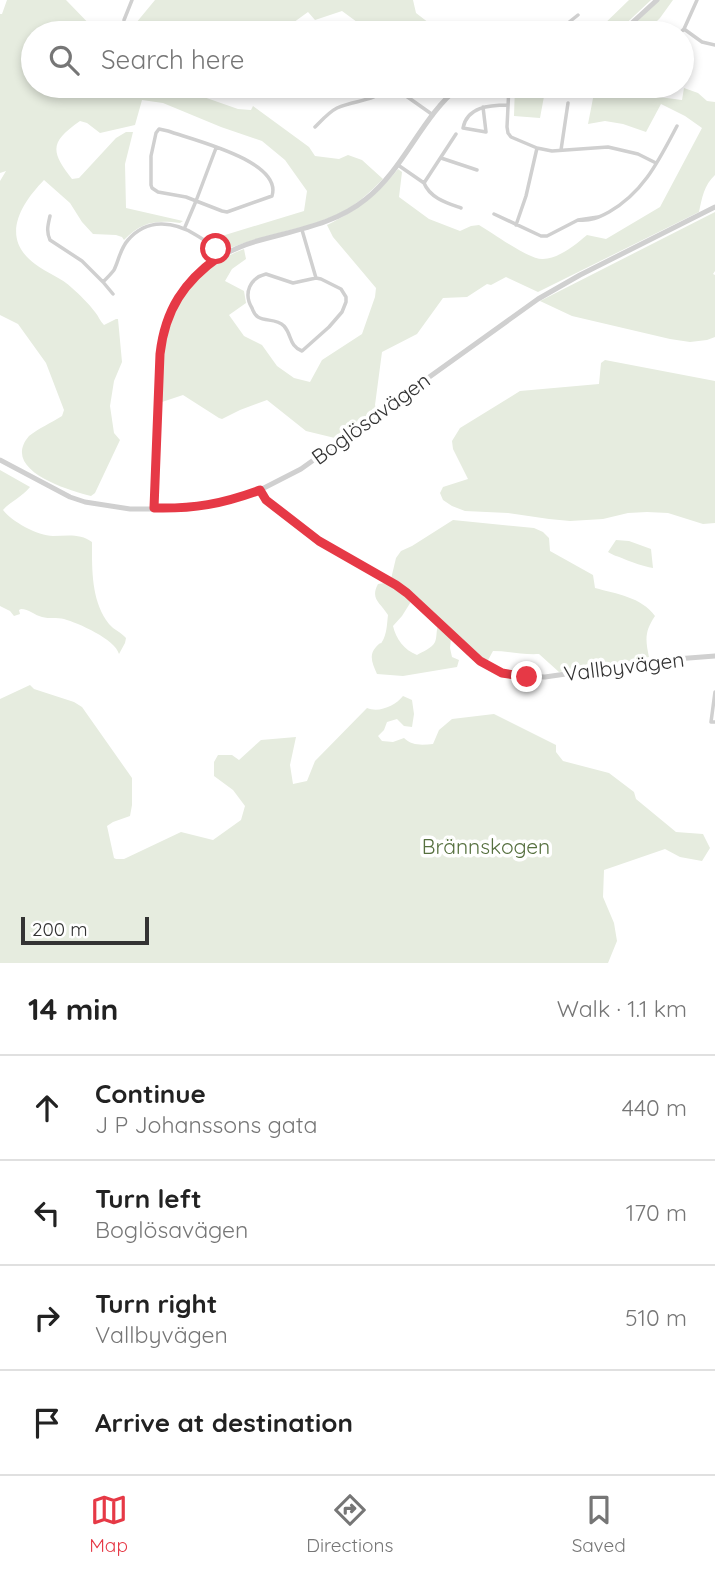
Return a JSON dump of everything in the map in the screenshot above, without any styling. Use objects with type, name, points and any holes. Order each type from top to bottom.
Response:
[{"type":"street","points":[[124,20],[132,0]]},
{"type":"street","points":[[634,21],[657,0]]},
{"type":"street","points":[[687,21],[696,0]]},
{"type":"street","points":[[570,21],[578,15]]},
{"type":"street","points":[[694,36],[702,42],[715,45]]},
{"type":"street","points":[[315,127],[341,106],[373,98]]},
{"type":"street","points":[[408,98],[433,115]]},
{"type":"street","points":[[154,508],[160,354],[169,314],[180,294],[198,274],[220,256],[243,245],[325,223],[355,207],[384,183],[447,98]]},
{"type":"street","points":[[508,98],[507,127],[511,137],[552,151],[608,146],[638,154],[656,163]]},
{"type":"street","points":[[561,150],[568,103]]},
{"type":"street","points":[[483,107],[486,132],[463,128],[471,114],[483,107],[508,106]]},
{"type":"street","points":[[494,214],[535,234],[547,236],[578,220],[599,217],[626,201],[644,184],[677,126]]},
{"type":"street","points":[[159,129],[250,161],[262,170],[272,184],[272,196],[227,212],[196,201],[158,192],[152,188],[151,156],[159,129]]},
{"type":"street","points":[[424,183],[456,134]]},
{"type":"street","points":[[185,228],[216,148]]},
{"type":"street","points":[[516,225],[537,148]]},
{"type":"street","points":[[441,158],[477,170]]},
{"type":"street","points":[[398,165],[424,183],[428,191],[435,196],[461,208]]},
{"type":"street","name":"Boglösavägen","points":[[0,460],[45,485],[78,499],[130,509],[181,509],[215,504],[260,490],[302,469],[538,299],[715,207]]},
{"type":"street","points":[[50,216],[47,226],[50,240],[82,261],[113,294]]},
{"type":"street","points":[[103,282],[113,271],[121,250],[135,233],[157,224],[172,224],[185,228],[213,246],[220,256]]},
{"type":"street","points":[[302,229],[316,278]]},
{"type":"street","points":[[267,274],[292,283],[316,278],[341,289],[346,302],[342,312],[329,327],[303,351],[293,345],[282,324],[257,316],[249,303],[247,291],[254,280],[267,274]]},
{"type":"street","name":"Vallbyvägen","points":[[260,490],[266,500],[290,521],[319,541],[396,585],[480,661],[502,673],[545,677],[663,660],[715,656]]},
{"type":"street","points":[[715,692],[711,722],[715,722]]},
{"type":"green space","points":[[7,0],[66,0],[86,21],[21,21],[21,98],[206,98],[238,109],[251,110],[253,106],[309,147],[315,156],[339,159],[348,155],[362,160],[383,179],[344,211],[301,227],[223,249],[214,243],[225,235],[304,211],[307,191],[285,160],[262,141],[163,103],[142,100],[135,125],[100,133],[80,121],[63,135],[58,141],[57,154],[72,179],[79,178],[116,138],[126,132],[133,132],[125,164],[126,208],[183,221],[149,224],[137,229],[124,240],[116,235],[93,234],[70,203],[44,180],[28,200],[17,222],[18,243],[24,254],[72,288],[104,325],[118,319],[122,362],[114,381],[110,406],[114,433],[120,440],[95,493],[91,496],[40,477],[23,459],[22,448],[29,436],[62,416],[64,410],[46,363],[18,324],[0,315],[0,181],[6,171],[0,173],[2,14]]},
{"type":"green space","points":[[155,0],[413,0],[416,13],[426,21],[356,21],[342,11],[315,20],[308,12],[296,21],[138,21]]},
{"type":"green space","points":[[629,0],[651,0],[629,21],[607,21]]},
{"type":"green space","points":[[659,0],[673,0],[657,21],[637,21]]},
{"type":"green space","points":[[694,92],[707,101],[715,102],[715,175],[706,187],[699,212],[538,292],[506,277],[491,285],[487,284],[467,297],[443,298],[417,334],[382,352],[375,405],[377,411],[339,439],[306,431],[267,400],[222,419],[183,395],[162,402],[164,339],[171,316],[186,291],[206,270],[244,249],[246,259],[232,269],[225,281],[244,291],[246,303],[229,315],[244,336],[262,345],[277,366],[294,378],[310,382],[322,360],[362,334],[376,288],[333,237],[327,225],[366,201],[398,169],[402,172],[399,197],[429,219],[460,231],[479,225],[520,251],[543,259],[561,254],[587,235],[606,239],[660,207],[702,128],[661,104],[646,132],[605,121],[588,124],[593,98],[682,100],[694,98]]},
{"type":"green space","points":[[515,98],[544,98],[540,118],[514,116]]},
{"type":"green space","points":[[715,212],[715,337],[690,342],[670,339],[572,316],[540,301]]},
{"type":"green space","points":[[605,360],[715,381],[715,523],[703,524],[668,513],[647,512],[570,521],[465,511],[443,500],[440,493],[443,487],[468,479],[453,449],[452,441],[460,428],[520,391],[599,384],[601,363]]},
{"type":"green space","points":[[0,470],[30,487],[3,510],[12,519],[40,533],[78,536],[92,542],[94,584],[99,605],[109,624],[126,638],[119,654],[104,637],[78,624],[61,618],[42,617],[24,609],[14,616],[0,606]]},
{"type":"green space","points":[[453,520],[534,528],[543,532],[549,538],[550,551],[593,575],[595,588],[636,600],[655,616],[647,635],[649,657],[559,672],[539,654],[493,651],[487,662],[482,659],[424,605],[391,579],[396,558],[401,551]]},
{"type":"green space","points":[[616,540],[629,541],[651,549],[653,568],[608,552]]},
{"type":"green space","points":[[385,583],[412,600],[393,626],[401,644],[417,655],[434,644],[438,626],[451,639],[452,657],[459,660],[457,667],[403,676],[377,674],[372,653],[384,638],[388,615],[375,593],[378,584]]},
{"type":"green space","name":"Brännskogen","points":[[30,685],[34,689],[82,707],[132,778],[130,816],[107,826],[116,859],[124,859],[181,832],[213,840],[241,820],[245,806],[233,790],[214,776],[214,762],[218,755],[232,755],[239,760],[261,740],[296,737],[290,765],[293,784],[307,781],[315,761],[367,708],[386,708],[403,696],[412,700],[412,727],[404,726],[397,719],[387,722],[378,736],[382,741],[393,742],[404,738],[414,744],[433,744],[439,730],[452,719],[494,714],[556,745],[556,752],[563,761],[609,773],[634,792],[636,799],[676,832],[703,834],[710,848],[702,861],[680,857],[665,849],[604,870],[603,897],[614,923],[617,941],[608,963],[0,963],[0,699]]},
{"type":"route","points":[[216,249],[220,256],[205,267],[180,294],[164,329],[160,354],[154,508],[181,509],[215,504],[260,490],[266,500],[290,521],[407,593],[480,661],[502,673],[527,677]]}]
